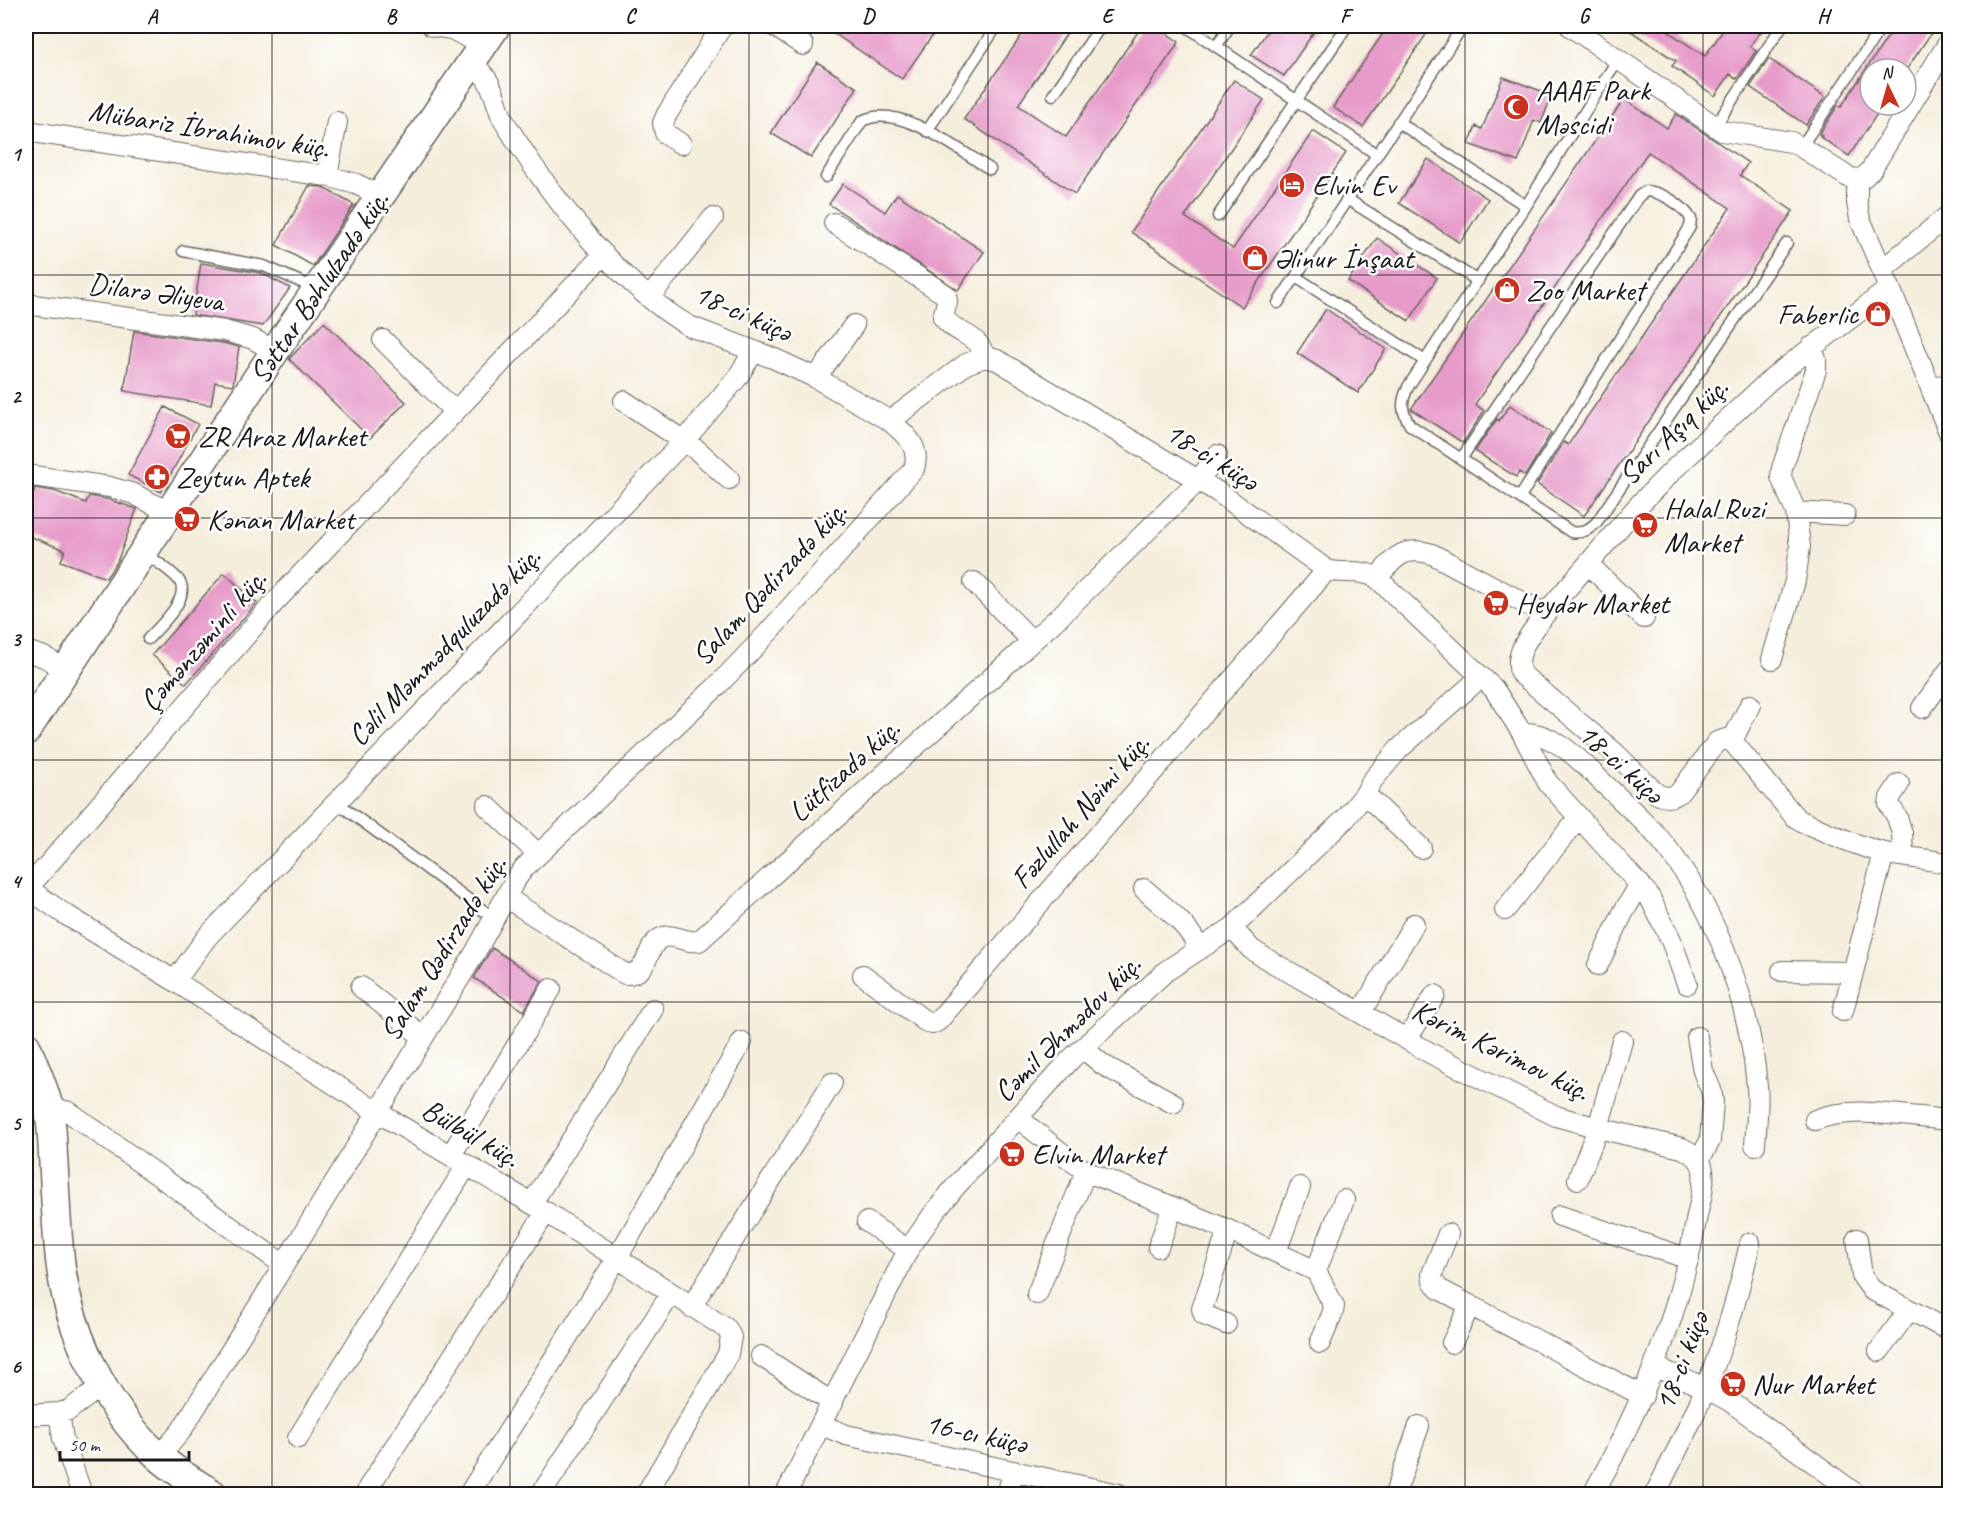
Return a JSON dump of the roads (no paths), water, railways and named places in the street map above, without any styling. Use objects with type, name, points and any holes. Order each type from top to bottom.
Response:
[{"type":"street","points":[[432,26],[452,29],[483,45]]},
{"type":"street","points":[[681,144],[665,133],[663,123],[722,26]]},
{"type":"street","points":[[774,26],[804,45]]},
{"type":"street","points":[[1578,28],[1714,126],[1734,134],[1791,142],[1848,177],[1857,179],[1864,177],[1871,170],[1950,40]]},
{"type":"street","name":"Səttar Bəhlulzadə küç.","points":[[26,731],[275,351],[483,45]]},
{"type":"street","name":"18-ci küçə","points":[[483,45],[489,83],[503,120],[520,146],[579,227],[650,297],[689,326],[775,358],[816,378],[890,421]]},
{"type":"street","points":[[327,176],[337,122]]},
{"type":"street","name":"Mübariz İbrahimov küç.","points":[[26,131],[327,176],[356,184],[381,196]]},
{"type":"street","points":[[1857,179],[1860,219],[1890,288],[1940,385],[1950,435]]},
{"type":"street","points":[[1882,270],[1950,214]]},
{"type":"street","points":[[650,297],[713,218]]},
{"type":"street","points":[[834,223],[946,295],[947,302],[942,317],[946,322],[977,341],[985,357],[966,364],[890,421]]},
{"type":"street","name":"Çəmənzəminli küç.","points":[[27,888],[273,604],[604,254]]},
{"type":"street","name":"Sarı Aşıq küç.","points":[[1732,741],[1726,739],[1717,742],[1679,793],[1665,798],[1657,794],[1615,753],[1520,673],[1517,662],[1520,651],[1545,614],[1637,507],[1674,469],[1772,378],[1890,288]]},
{"type":"street","name":"Dilarə Əliyeva","points":[[26,304],[225,331],[253,339],[275,351]]},
{"type":"street","points":[[816,378],[854,325]]},
{"type":"street","points":[[383,340],[454,411]]},
{"type":"street","points":[[1772,659],[1798,568],[1800,547],[1796,512],[1781,477],[1782,468],[1816,370],[1817,365],[1811,347]]},
{"type":"street","name":"Cəlil Məmmədquluzadə küç.","points":[[175,981],[207,937],[684,441],[737,378],[754,351]]},
{"type":"street","name":"18-ci küçə","points":[[985,357],[997,360],[1218,492],[1327,570],[1335,573],[1368,573],[1377,578]]},
{"type":"street","points":[[624,402],[697,450],[729,479]]},
{"type":"street","name":"Salam Qədirzadə küç.","points":[[159,1457],[181,1431],[284,1265],[524,868],[706,696],[765,636],[914,469],[917,460],[916,448],[910,439],[890,421]]},
{"type":"street","name":"Lütfizadə küç.","points":[[507,898],[626,974],[634,974],[640,970],[656,941],[664,936],[692,943],[705,937],[1032,641],[1198,480],[1217,455]]},
{"type":"street","points":[[26,475],[110,487],[134,495],[170,513]]},
{"type":"street","points":[[1796,512],[1845,515]]},
{"type":"street","points":[[1545,614],[1423,551],[1406,551],[1400,554],[1377,578],[1494,689],[1522,733],[1548,783],[1640,884],[1656,908],[1671,940],[1687,984]]},
{"type":"street","points":[[1588,564],[1644,618]]},
{"type":"street","name":"Fəzlullah Nəimi küç.","points":[[862,975],[925,1021],[932,1024],[938,1020],[1327,570]]},
{"type":"street","points":[[974,582],[1032,641]]},
{"type":"street","points":[[26,651],[44,657],[67,670]]},
{"type":"street","points":[[1922,708],[1950,669]]},
{"type":"street","name":"Cəmil Əhmədov küç.","points":[[786,1494],[908,1250],[934,1213],[1083,1048],[1166,971],[1232,928],[1346,818],[1372,781],[1399,749],[1481,677]]},
{"type":"street","points":[[1750,705],[1732,741],[1795,817],[1866,848],[1950,864]]},
{"type":"street","name":"18-ci küçə","points":[[1522,733],[1530,733],[1558,743],[1571,751],[1637,815],[1671,853],[1690,882],[1711,921],[1733,973],[1748,1024],[1758,1087],[1755,1145]]},
{"type":"street","points":[[1843,1011],[1853,972],[1902,833],[1897,817],[1889,804],[1899,784]]},
{"type":"street","points":[[1365,794],[1421,848]]},
{"type":"street","points":[[487,806],[538,854]]},
{"type":"street","points":[[1505,910],[1579,817]]},
{"type":"street","points":[[1598,965],[1640,884]]},
{"type":"street","name":"Bülbül küç.","points":[[27,888],[108,942],[175,981],[377,1112],[539,1207],[727,1329],[731,1337],[728,1354],[646,1494]]},
{"type":"street","points":[[1144,890],[1184,924],[1192,933],[1199,948]]},
{"type":"street","points":[[1361,1012],[1414,924]]},
{"type":"street","name":"Kərim Kərimov küç.","points":[[1232,928],[1251,949],[1432,1054],[1533,1105],[1556,1116],[1682,1148],[1699,1160]]},
{"type":"street","points":[[1782,971],[1853,972]]},
{"type":"street","points":[[361,987],[423,1037]]},
{"type":"street","points":[[298,1438],[459,1160],[551,989]]},
{"type":"street","points":[[1407,1039],[1435,995]]},
{"type":"street","points":[[368,1488],[539,1207],[653,1009]]},
{"type":"street","points":[[1593,1494],[1643,1396],[1655,1366],[1689,1258],[1703,1179],[1703,1169],[1699,1160],[1710,1141],[1713,1101],[1703,1071],[1697,1037]]},
{"type":"street","points":[[1578,1179],[1598,1128],[1622,1041]]},
{"type":"street","points":[[469,1494],[617,1258],[742,1042]]},
{"type":"street","points":[[26,1046],[49,1107],[59,1253],[70,1314],[81,1343],[121,1414],[159,1457],[183,1476],[213,1494]]},
{"type":"street","points":[[1083,1048],[1103,1065],[1173,1103]]},
{"type":"street","points":[[691,1307],[832,1083]]},
{"type":"street","points":[[49,1107],[69,1112],[284,1265]]},
{"type":"street","points":[[1815,1120],[1827,1115],[1854,1112],[1950,1120]]},
{"type":"street","points":[[1018,1118],[1086,1171],[1228,1230],[1316,1271],[1334,1306],[1320,1343]]},
{"type":"street","points":[[1037,1294],[1086,1171]]},
{"type":"street","points":[[1275,1252],[1300,1187]]},
{"type":"street","points":[[1316,1271],[1344,1200]]},
{"type":"street","points":[[1158,1246],[1173,1207]]},
{"type":"street","points":[[1560,1216],[1689,1258]]},
{"type":"street","points":[[867,1222],[908,1250]]},
{"type":"street","points":[[1226,1324],[1204,1315],[1202,1309],[1228,1230]]},
{"type":"street","points":[[1448,1234],[1432,1274],[1433,1281],[1439,1290],[1643,1396]]},
{"type":"street","points":[[1857,1239],[1862,1276],[1872,1290],[1950,1331]]},
{"type":"street","name":"18-ci küçə","points":[[1655,1494],[1706,1388],[1739,1289],[1750,1243]]},
{"type":"street","points":[[541,1494],[671,1294]]},
{"type":"street","points":[[1452,1343],[1470,1305]]},
{"type":"street","points":[[1879,1351],[1909,1310]]},
{"type":"street","points":[[761,1356],[833,1403]]},
{"type":"street","points":[[1655,1366],[1706,1388],[1731,1402],[1856,1494]]},
{"type":"street","points":[[26,1415],[59,1413],[69,1410],[103,1385]]},
{"type":"street","points":[[59,1413],[63,1438],[82,1494]]},
{"type":"street","name":"16-cı küçə","points":[[822,1425],[846,1435],[1014,1472],[1070,1489],[1119,1494]]},
{"type":"street","points":[[1395,1494],[1419,1426]]},
{"type":"street","points":[[1007,1494],[1014,1472]]},
{"type":"lane","points":[[927,130],[998,26]]},
{"type":"lane","points":[[1053,95],[1101,26]]},
{"type":"lane","points":[[1186,26],[1376,154]]},
{"type":"lane","points":[[1217,45],[1230,26]]},
{"type":"lane","points":[[1218,216],[1347,26]]},
{"type":"lane","points":[[1278,303],[1463,26]]},
{"type":"lane","points":[[1714,126],[1782,26]]},
{"type":"lane","points":[[1801,147],[1882,26]]},
{"type":"lane","points":[[1618,59],[1408,387],[1403,398],[1404,416],[1410,425],[1571,532],[1580,534],[1596,522],[1787,243]]},
{"type":"lane","points":[[826,177],[862,121],[871,116],[882,116],[916,125],[990,170]]},
{"type":"lane","points":[[1398,122],[1526,206]]},
{"type":"lane","points":[[1461,459],[1639,196],[1646,191],[1656,192],[1687,211],[1691,219],[1690,227],[1520,497]]},
{"type":"lane","points":[[1347,199],[1478,281]]},
{"type":"lane","points":[[183,251],[264,266],[317,289]]},
{"type":"lane","points":[[1296,277],[1425,362]]},
{"type":"lane","points":[[144,553],[180,581],[183,590],[182,599],[148,639]]},
{"type":"lane","points":[[336,802],[495,919]]},
{"type":"place","name":"AAAF Park Məscidi","points":[[1516,107]]},
{"type":"place","name":"Elvin Ev","points":[[1292,185]]},
{"type":"place","name":"Əlinur İnşaat","points":[[1255,258]]},
{"type":"place","name":"Zoo Market","points":[[1507,290]]},
{"type":"place","name":"Faberlic","points":[[1878,314]]},
{"type":"place","name":"ZR Araz Market","points":[[178,436]]},
{"type":"place","name":"Zeytun Aptek","points":[[157,477]]},
{"type":"place","name":"Kənan Market","points":[[187,519]]},
{"type":"place","name":"Halal Ruzi Market","points":[[1645,525]]},
{"type":"place","name":"Heydər Market","points":[[1496,603]]},
{"type":"place","name":"Elvin Market","points":[[1012,1154]]},
{"type":"place","name":"Nur Market","points":[[1733,1384]]}]
